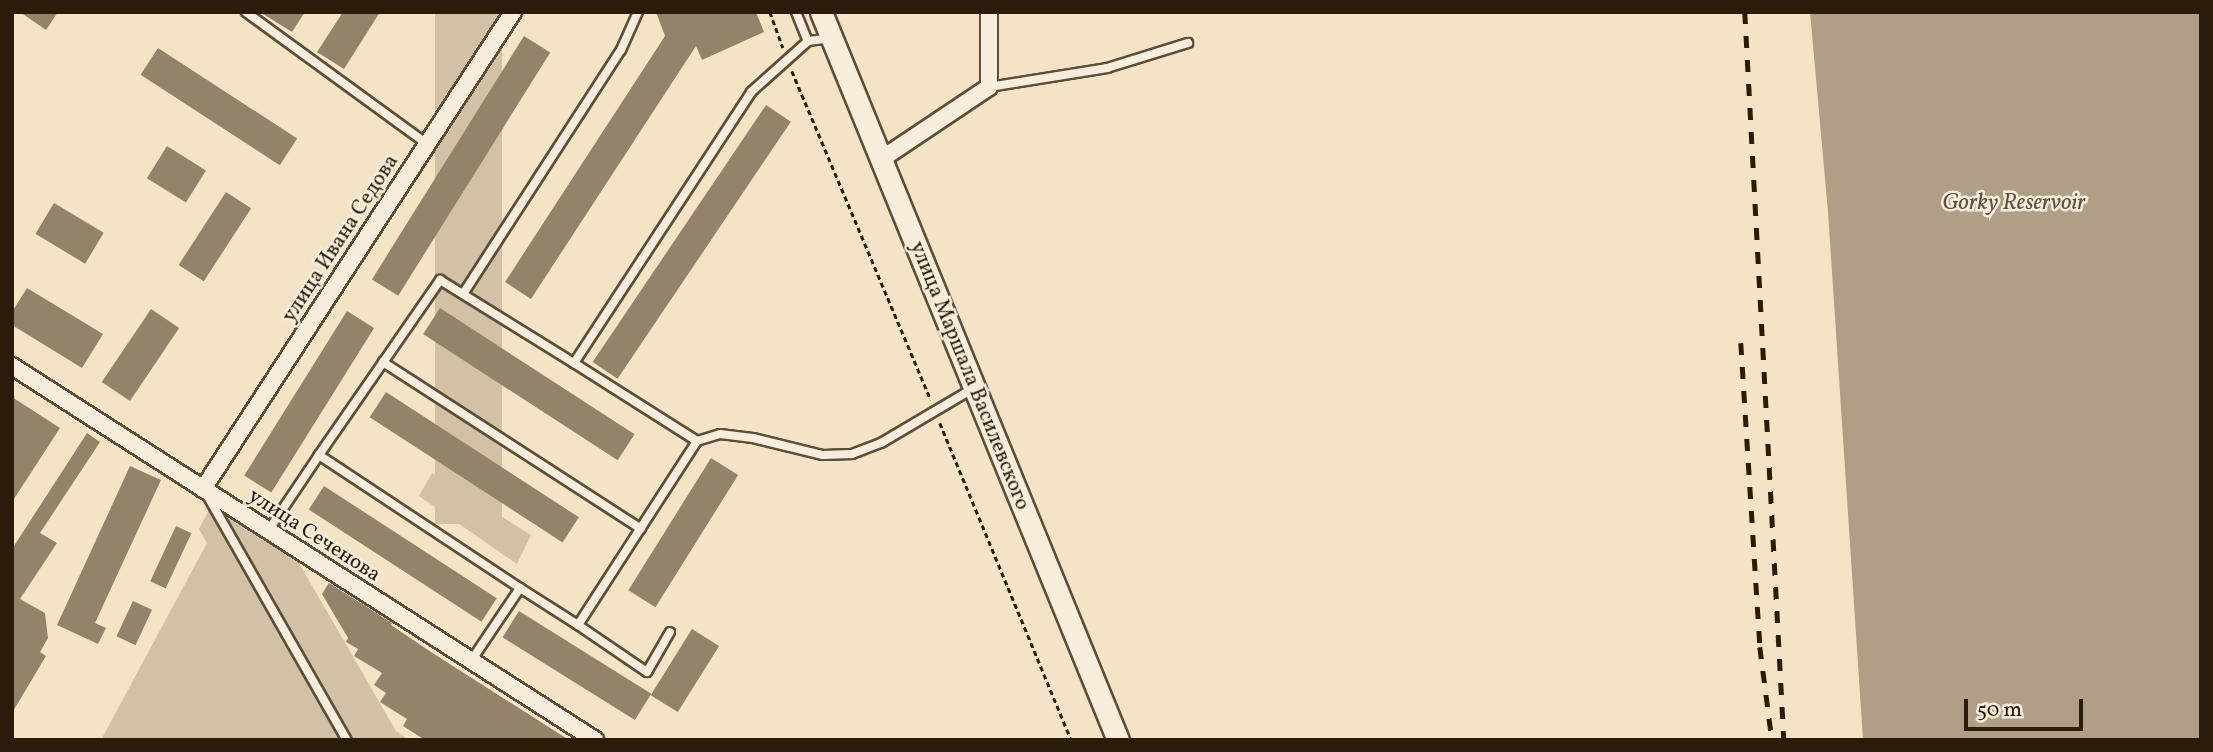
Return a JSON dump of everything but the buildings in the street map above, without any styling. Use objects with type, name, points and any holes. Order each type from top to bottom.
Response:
[{"type":"street","name":"улица Ивана Седова","points":[[203,489],[513,12]]},
{"type":"street","name":"улица Маршала Василевского","points":[[821,12],[1118,740]]},
{"type":"street","points":[[880,160],[989,87],[989,12]]},
{"type":"street","name":"улица Сеченова","points":[[12,366],[595,740]]},
{"type":"lane","points":[[246,12],[428,144]]},
{"type":"lane","points":[[463,294],[621,50],[638,12]]},
{"type":"lane","points":[[796,12],[808,41]]},
{"type":"lane","points":[[574,363],[751,92],[808,41],[831,38]]},
{"type":"lane","points":[[989,87],[1107,68],[1188,43]]},
{"type":"lane","points":[[268,531],[440,280],[697,441]]},
{"type":"lane","points":[[383,362],[641,529]]},
{"type":"lane","points":[[578,625],[697,441],[720,435],[753,438],[823,455],[852,454],[881,443],[974,388]]},
{"type":"lane","points":[[319,455],[647,672],[670,632]]},
{"type":"lane","points":[[203,489],[346,740]]},
{"type":"lane","points":[[471,661],[520,588]]},
{"type":"path","points":[[770,12],[1072,740]]},
{"type":"shaded area","points":[[435,12],[502,12],[502,524],[435,524]]},
{"type":"shaded area","points":[[432,473],[531,535],[517,564],[419,496]]},
{"type":"shaded area","points":[[213,502],[296,558],[396,731],[409,740],[101,740],[207,543],[199,529]]},
{"type":"water","name":"Gorky Reservoir","points":[[1810,12],[2201,12],[2201,740],[1863,740],[1828,212]]},
{"type":"railway","points":[[1745,12],[1784,740]]},
{"type":"railway","points":[[1741,343],[1760,647],[1772,740]]}]
